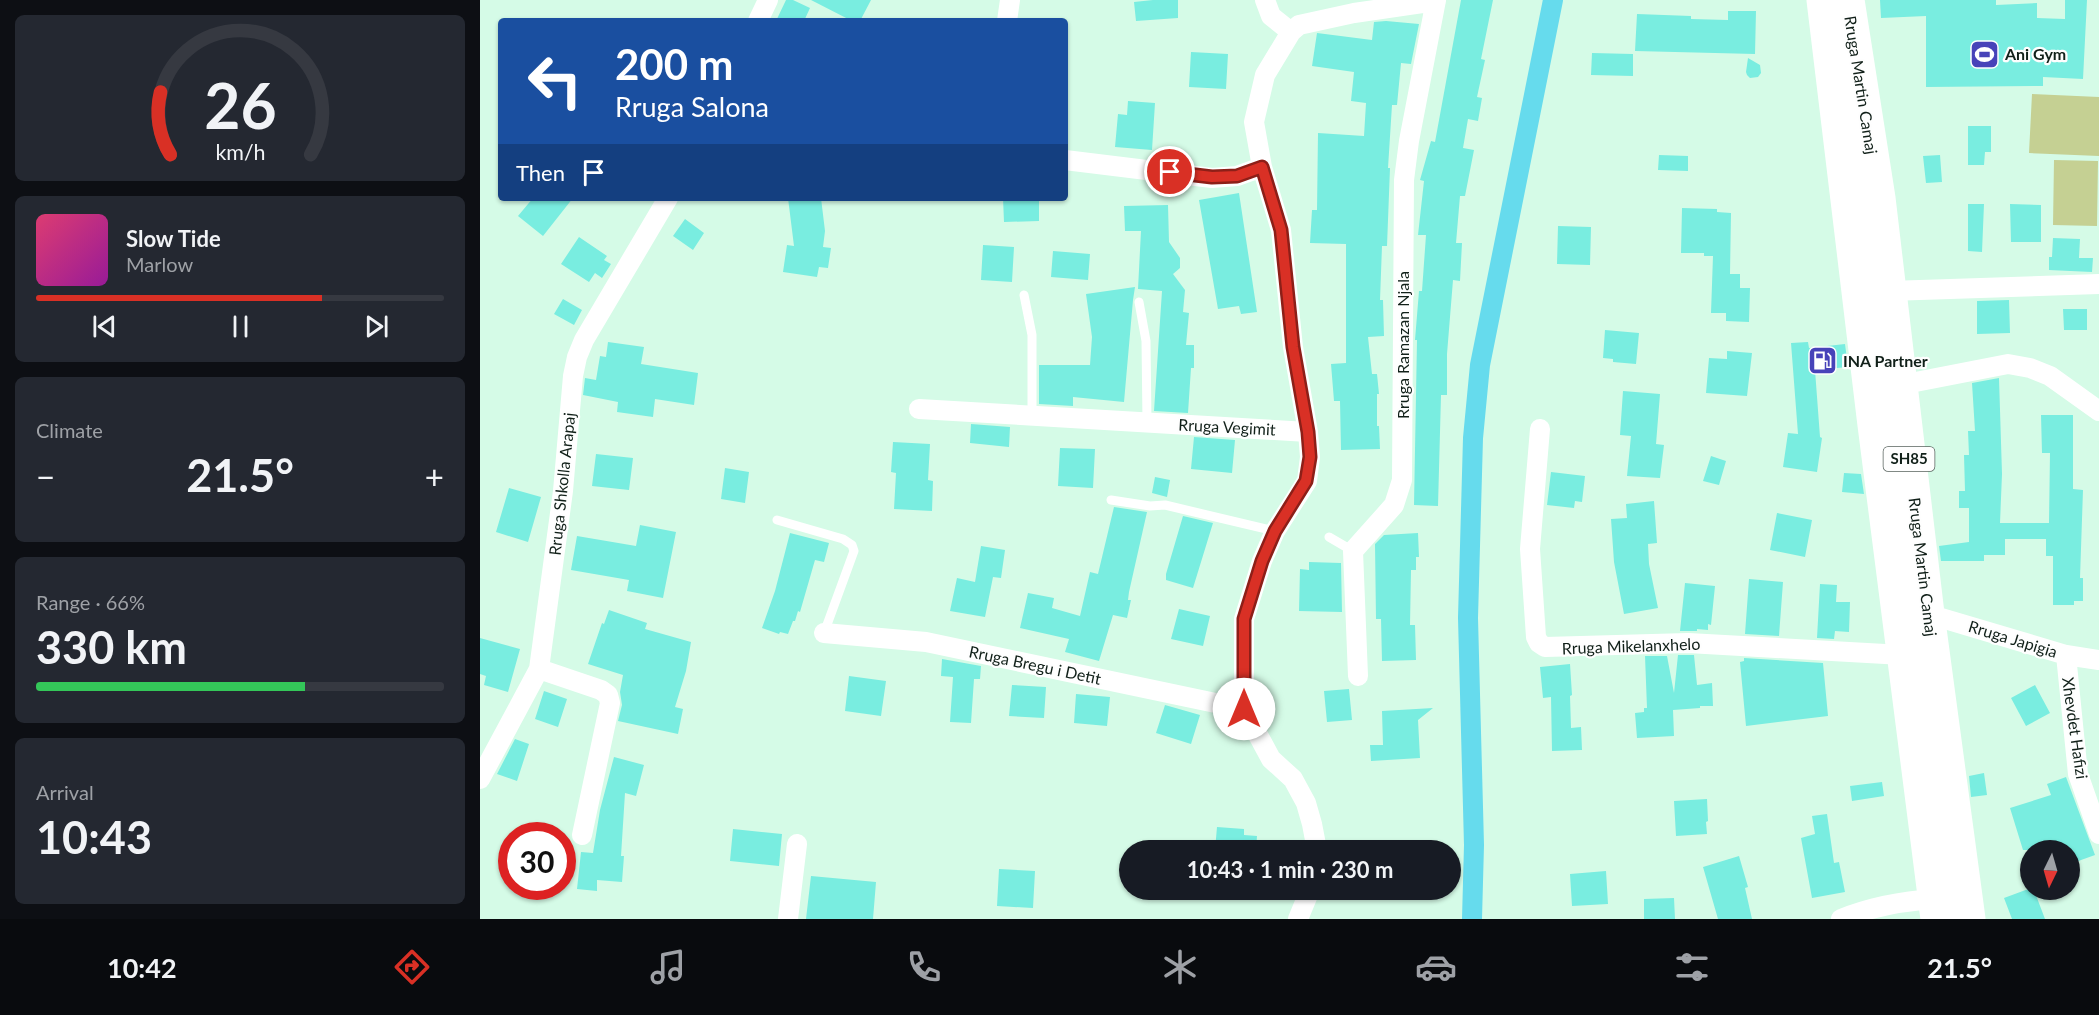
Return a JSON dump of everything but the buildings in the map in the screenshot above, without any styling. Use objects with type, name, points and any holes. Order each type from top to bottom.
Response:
[{"type":"highway","name":"Rruga Martin Camaj","points":[[1823,0],[1936,909]]},
{"type":"highway","name":"Rruga Martin Camaj","points":[[1848,0],[1879,198],[1928,614],[1969,919]]},
{"type":"street","points":[[759,18],[768,0]]},
{"type":"street","points":[[1007,18],[1010,0]]},
{"type":"street","points":[[1265,0],[1271,16],[1291,32]]},
{"type":"street","points":[[1315,840],[1306,803],[1293,779],[1271,759],[1244,709],[1244,619],[1262,561],[1275,531],[1306,481],[1310,457],[1308,432],[1293,347],[1281,230],[1262,167],[1254,122],[1264,75],[1291,32],[1299,25],[1322,19],[1436,1]]},
{"type":"street","name":"Rruga Ramazan Njala","points":[[1353,551],[1394,505],[1402,480],[1404,180],[1409,141],[1436,1]]},
{"type":"street","points":[[1068,160],[1212,177],[1237,176],[1262,167]]},
{"type":"street","name":"Rruga Shkolla Arapaj","points":[[480,779],[539,669],[563,491],[573,376],[577,357],[601,310],[666,201]]},
{"type":"street","points":[[1889,291],[2099,284]]},
{"type":"street","points":[[1900,385],[2008,364],[2030,368],[2050,376],[2099,411]]},
{"type":"street","name":"Rruga Vegimit","points":[[919,409],[1308,432]]},
{"type":"street","name":"Rruga Mikelanxhelo","points":[[1540,429],[1530,549],[1536,637],[1545,647],[1688,643],[1904,655]]},
{"type":"street","points":[[1353,551],[1358,676]]},
{"type":"street","name":"Rruga Japigia","points":[[1928,614],[2066,655],[2099,660]]},
{"type":"street","name":"Rruga Bregu i Detit","points":[[824,633],[926,642],[1244,709]]},
{"type":"street","name":"Xhevdet Hafizi","points":[[2066,655],[2078,774],[2099,834]]},
{"type":"street","points":[[539,669],[601,690],[608,695],[610,703],[582,835]]},
{"type":"street","points":[[788,919],[797,844]]},
{"type":"street","points":[[1298,919],[1306,900]]},
{"type":"street","points":[[1841,919],[1854,913],[1902,901],[1936,909]]},
{"type":"lane","points":[[1024,295],[1032,335],[1032,416]]},
{"type":"lane","points":[[1139,302],[1146,341],[1147,423]]},
{"type":"lane","points":[[1112,500],[1150,506],[1165,505],[1275,531]]},
{"type":"lane","points":[[777,520],[843,539],[852,545],[854,551],[824,633]]},
{"type":"lane","points":[[1329,537],[1353,551]]},
{"type":"green space","points":[[2032,94],[2099,97],[2099,156],[2029,153]]},
{"type":"green space","points":[[2054,160],[2098,161],[2097,226],[2053,225]]},
{"type":"waterway","points":[[1472,919],[1474,845],[1468,618],[1473,438],[1480,365],[1553,0]]},
{"type":"place","name":"Ani Gym","points":[[1984,54]]},
{"type":"place","name":"INA Partner","points":[[1822,361]]},
{"type":"route","points":[[1170,172],[1212,177],[1237,176],[1262,167],[1281,230],[1293,347],[1308,432],[1310,457],[1306,481],[1275,531],[1262,561],[1244,619],[1244,709]]}]
